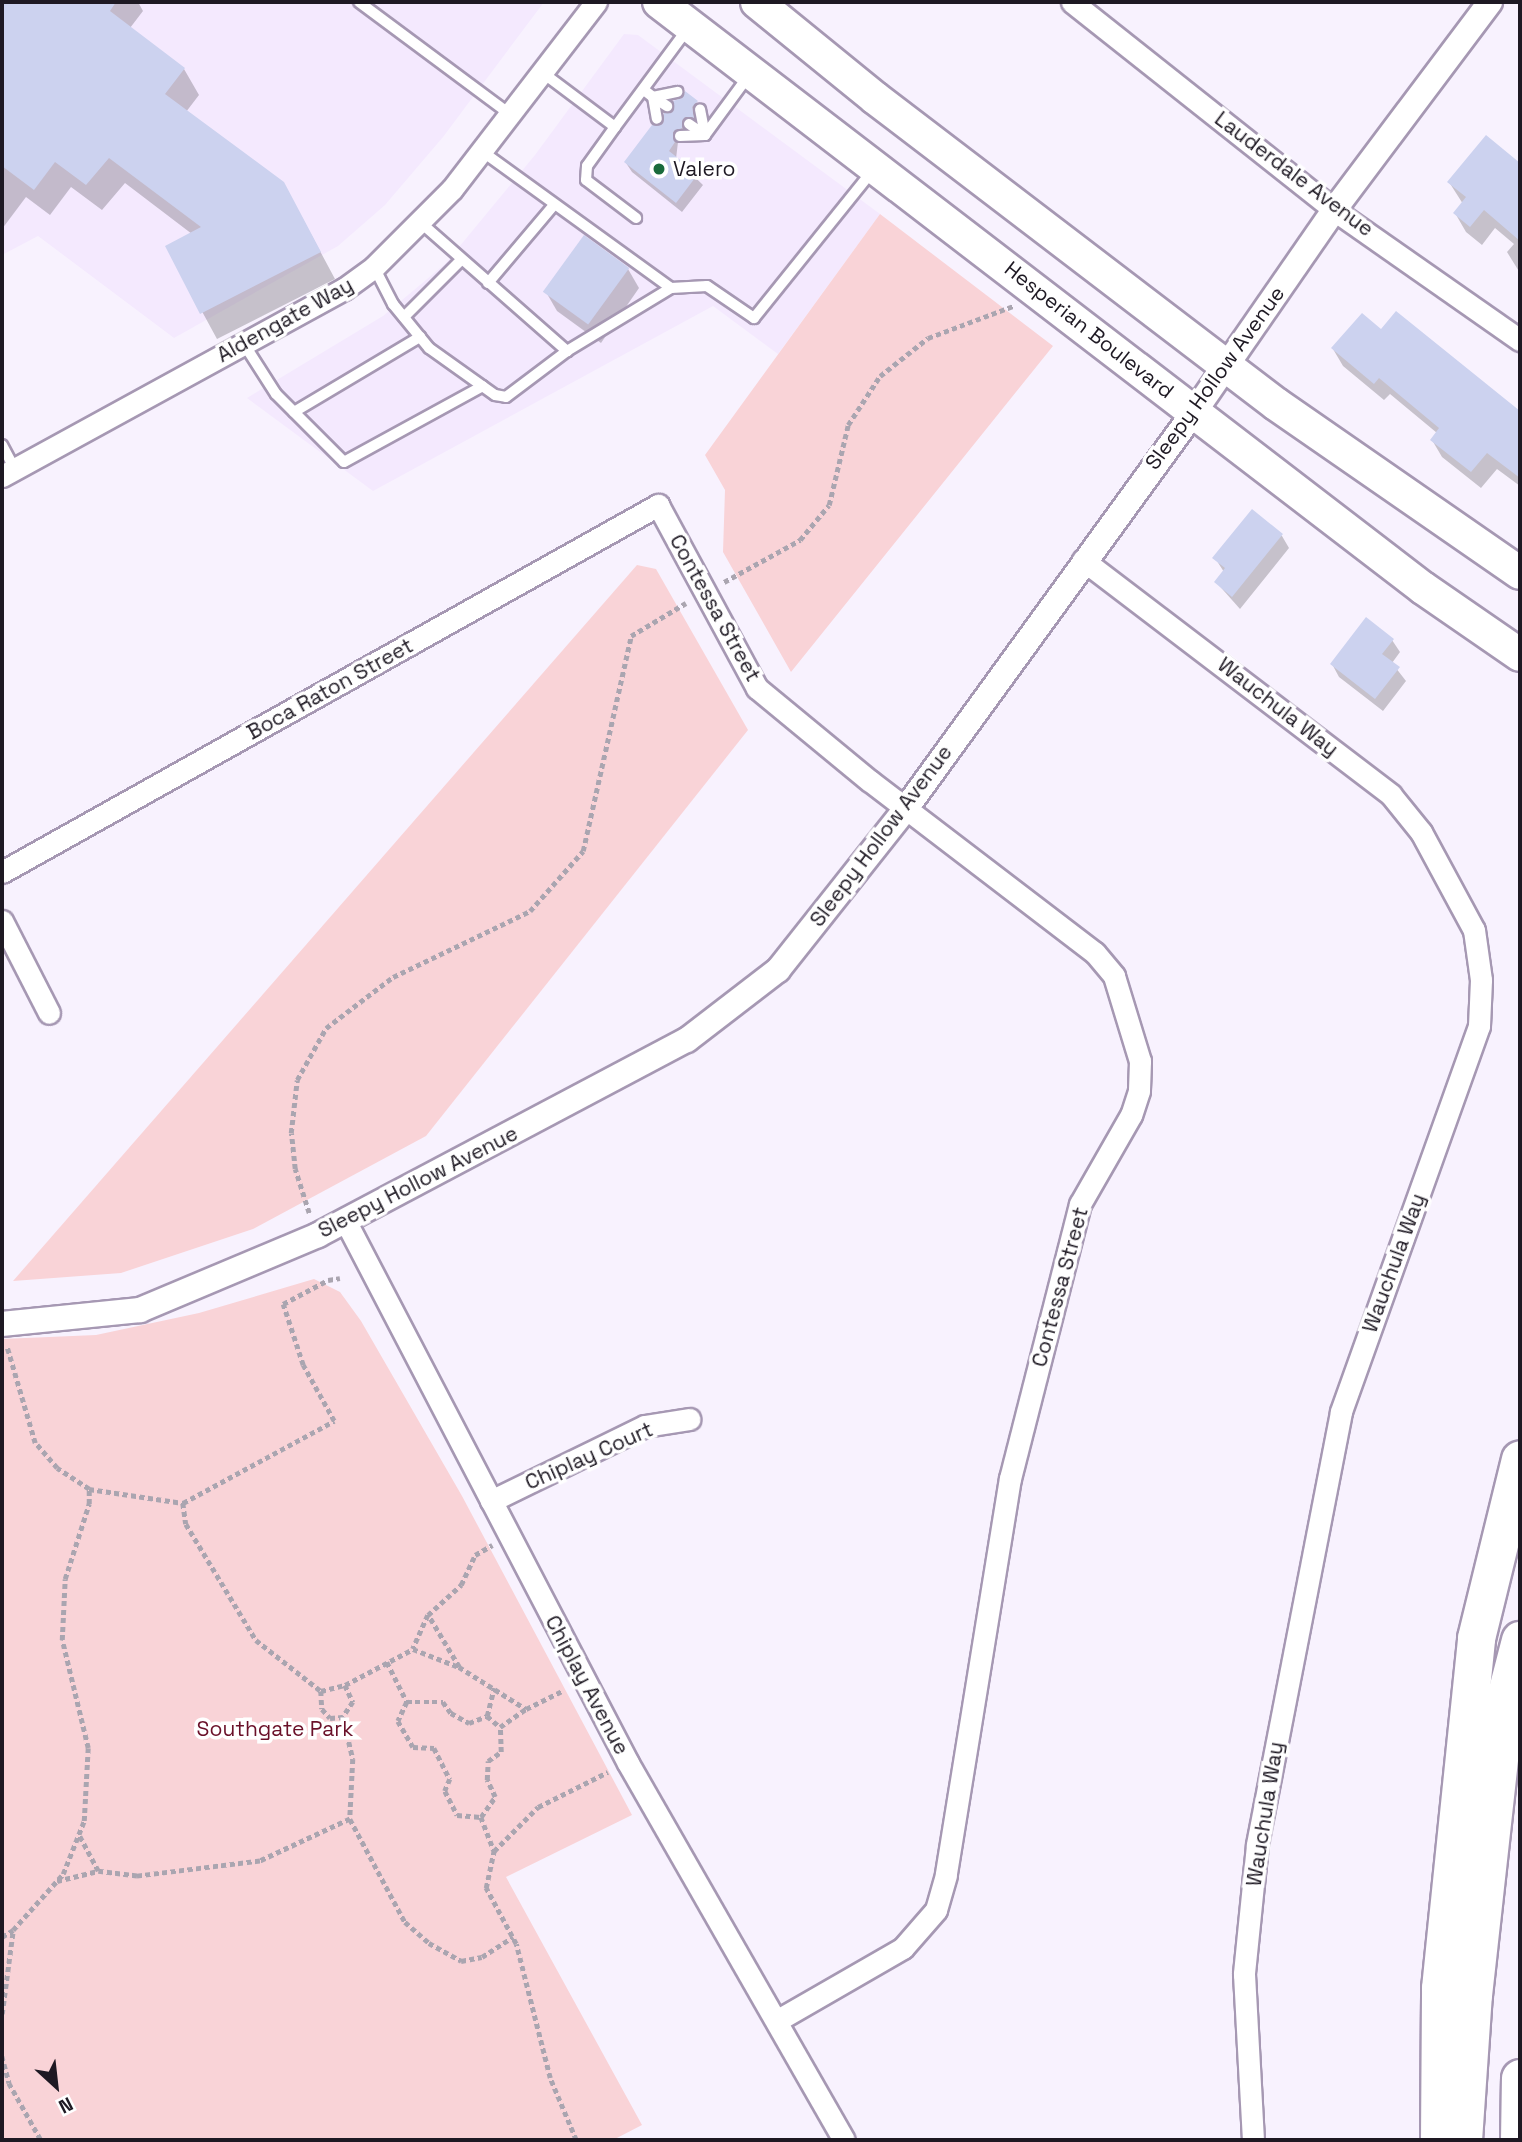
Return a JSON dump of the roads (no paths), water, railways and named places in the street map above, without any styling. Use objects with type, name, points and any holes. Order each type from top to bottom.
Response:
[{"type":"highway","points":[[1438,2140],[1440,1988],[1476,1638],[1520,1459]]},
{"type":"highway","points":[[1463,2140],[1473,1995],[1504,1707],[1520,1640]]},
{"type":"highway","points":[[1519,2140],[1520,2078]]},
{"type":"main road","name":"Hesperian Boulevard","points":[[659,2],[1423,588],[1520,655]]},
{"type":"main road","points":[[757,2],[875,98],[1225,365],[1520,573]]},
{"type":"street","name":"Aldengate Way","points":[[8,472],[344,289],[374,267],[420,222],[483,152],[596,2]]},
{"type":"street","name":"Lauderdale Avenue","points":[[1072,2],[1334,210],[1520,340]]},
{"type":"street","name":"Sleepy Hollow Avenue","points":[[3,1330],[139,1310],[346,1222],[687,1040],[778,970],[907,807],[1083,560],[1195,411],[1334,210],[1490,2]]},
{"type":"street","name":"Contessa Street","points":[[658,505],[757,688],[1095,953],[1114,975],[1140,1061],[1139,1091],[1131,1115],[1080,1205],[1010,1478],[946,1875],[936,1910],[903,1948],[778,2020]]},
{"type":"street","name":"Boca Raton Street","points":[[2,872],[658,505]]},
{"type":"street","name":"Wauchula Way","points":[[1083,560],[1391,795],[1421,832],[1474,930],[1481,980],[1479,1026],[1341,1412],[1257,1845],[1244,1974],[1253,2140]]},
{"type":"street","points":[[2,921],[50,1013]]},
{"type":"street","name":"Chiplay Avenue","points":[[346,1222],[507,1536],[628,1763],[778,2020],[844,2140]]},
{"type":"street","name":"Chiplay Court","points":[[491,1501],[645,1426],[689,1419]]},
{"type":"lane","points":[[359,2],[511,115]]},
{"type":"lane","points":[[636,218],[586,180],[587,166],[615,127],[649,93],[691,26]]},
{"type":"lane","points":[[542,73],[615,127]]},
{"type":"lane","points":[[705,135],[751,73]]},
{"type":"lane","points":[[649,93],[677,92]]},
{"type":"lane","points":[[649,93],[667,106]]},
{"type":"lane","points":[[649,93],[657,119]]},
{"type":"lane","points":[[700,110],[705,135]]},
{"type":"lane","points":[[689,124],[705,135]]},
{"type":"lane","points":[[680,136],[705,135]]},
{"type":"lane","points":[[483,152],[553,206],[671,288]]},
{"type":"lane","points":[[374,267],[404,317],[420,337],[484,386],[506,397],[567,351],[671,288],[707,286],[754,317],[874,168]]},
{"type":"lane","points":[[488,283],[553,206]]},
{"type":"lane","points":[[420,222],[567,351]]},
{"type":"lane","points":[[404,317],[461,260]]},
{"type":"lane","points":[[294,412],[420,337]]},
{"type":"lane","points":[[244,344],[276,394],[344,462],[484,386]]},
{"type":"lane","points":[[2,445],[8,472]]},
{"type":"place","name":"Valero","points":[[659,169]]},
{"type":"park label","name":"Southgate Park","points":[[275,1729]]}]
